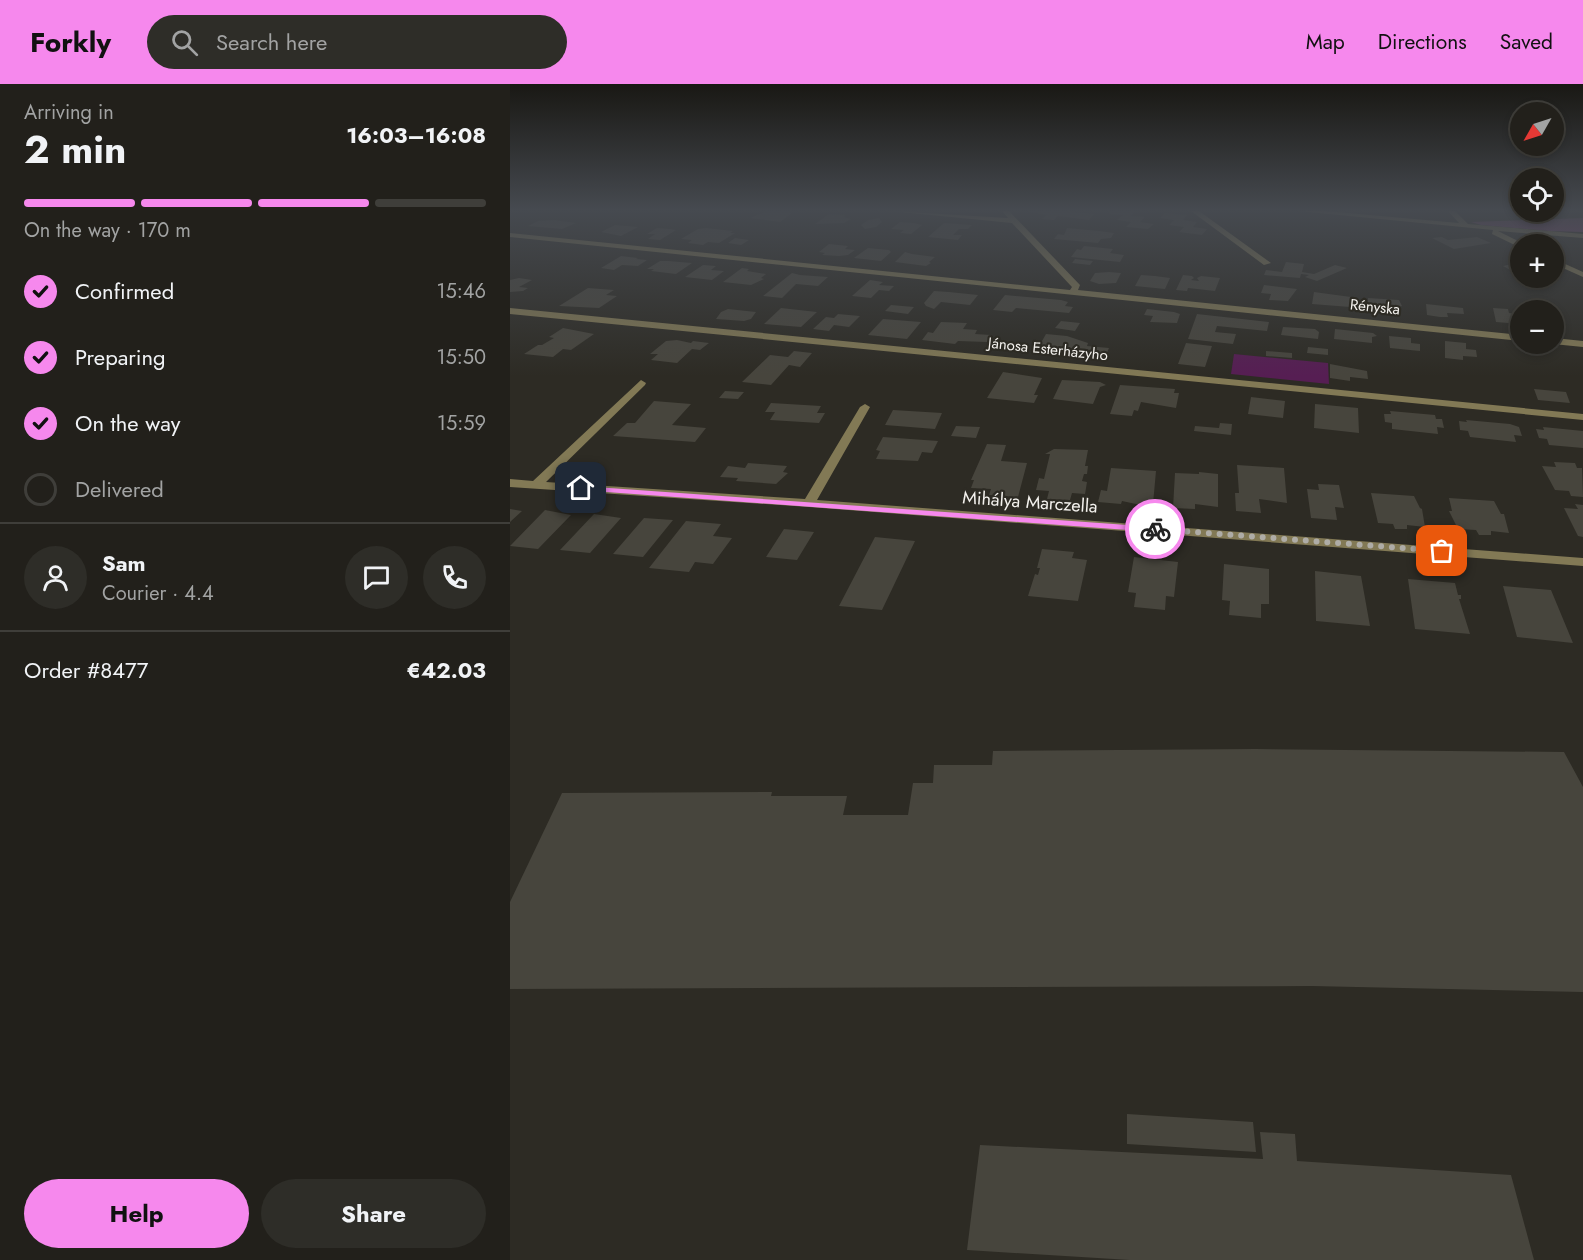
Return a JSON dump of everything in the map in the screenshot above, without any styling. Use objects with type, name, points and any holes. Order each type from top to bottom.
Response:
[{"type":"street","name":"Rényska","points":[[820,266],[1510,337]]},
{"type":"street","points":[[1057,266],[1077,287],[1073,291]]},
{"type":"street","points":[[1564,266],[1583,275]]},
{"type":"street","name":"Jánosa Esterházyho","points":[[510,311],[1583,417]]},
{"type":"street","points":[[1564,342],[1583,344]]},
{"type":"street","points":[[536,485],[641,383]]},
{"type":"street","points":[[809,503],[865,407]]},
{"type":"street","name":"Mihálya Marczella","points":[[510,483],[809,503],[1583,562]]},
{"type":"shaded area","points":[[1234,354],[1328,363],[1329,384],[1231,374]]},
{"type":"building","points":[[605,266],[621,266],[614,270],[601,268]]},
{"type":"building","points":[[652,266],[688,266],[676,274],[647,269]]},
{"type":"building","points":[[702,266],[716,266],[711,270],[724,271],[712,280],[685,277]]},
{"type":"building","points":[[1284,266],[1304,266],[1302,272],[1314,274],[1333,266],[1347,268],[1317,281],[1305,277],[1309,275],[1301,274],[1300,278],[1264,275],[1266,270],[1282,272]]},
{"type":"building","points":[[742,268],[766,274],[761,278],[764,279],[751,285],[723,282]]},
{"type":"building","points":[[792,273],[828,277],[818,286],[796,284],[782,298],[763,296]]},
{"type":"building","points":[[1095,273],[1121,273],[1116,283],[1099,284],[1090,281]]},
{"type":"building","points":[[1141,275],[1170,278],[1165,289],[1135,286]]},
{"type":"building","points":[[1183,275],[1192,276],[1194,278],[1191,280],[1199,281],[1197,278],[1201,276],[1220,278],[1215,291],[1188,288],[1187,291],[1176,290]]},
{"type":"building","points":[[519,278],[532,280],[519,287],[528,288],[523,291],[510,292],[510,280]]},
{"type":"building","points":[[870,280],[883,282],[879,285],[894,286],[889,291],[879,290],[871,298],[852,296]]},
{"type":"building","points":[[1264,285],[1297,289],[1288,301],[1269,300],[1271,294],[1261,293]]},
{"type":"building","points":[[588,288],[614,290],[606,295],[617,296],[599,308],[559,306]]},
{"type":"building","points":[[934,291],[978,295],[970,305],[941,302],[934,309],[924,303]]},
{"type":"building","points":[[1314,292],[1351,297],[1350,307],[1312,304]]},
{"type":"building","points":[[1005,295],[1061,300],[1068,302],[1065,306],[1073,307],[1069,313],[1016,308],[1012,312],[993,310]]},
{"type":"building","points":[[1368,298],[1399,300],[1402,306],[1399,307],[1399,312],[1377,310],[1377,307],[1368,305]]},
{"type":"building","points":[[1426,304],[1463,308],[1464,314],[1447,313],[1448,317],[1427,315]]},
{"type":"building","points":[[891,305],[914,307],[908,314],[885,311]]},
{"type":"building","points":[[781,308],[817,312],[801,327],[764,324]]},
{"type":"building","points":[[1493,308],[1508,309],[1510,323],[1496,322]]},
{"type":"building","points":[[728,309],[756,312],[751,319],[744,321],[716,319],[721,312]]},
{"type":"building","points":[[1147,309],[1180,314],[1177,323],[1150,322],[1153,316],[1144,315]]},
{"type":"building","points":[[838,314],[860,316],[849,327],[834,325],[829,331],[813,329],[826,317],[834,318]]},
{"type":"building","points":[[1197,314],[1269,322],[1267,331],[1217,326],[1215,332],[1236,334],[1233,344],[1188,339]]},
{"type":"building","points":[[883,319],[921,322],[907,339],[868,335]]},
{"type":"building","points":[[1061,321],[1080,323],[1075,331],[1055,328]]},
{"type":"building","points":[[941,322],[967,323],[963,329],[977,330],[975,334],[991,335],[987,342],[958,341],[955,344],[922,340],[928,332],[933,333]]},
{"type":"building","points":[[1283,327],[1315,329],[1319,332],[1318,339],[1281,335]]},
{"type":"building","points":[[563,328],[594,334],[571,350],[563,349],[553,357],[524,354],[554,338],[549,337]]},
{"type":"building","points":[[1335,329],[1373,333],[1377,336],[1372,337],[1372,343],[1334,339]]},
{"type":"building","points":[[1046,334],[1067,336],[1088,343],[1087,346],[1109,348],[1106,355],[1037,350]]},
{"type":"building","points":[[1389,336],[1411,338],[1411,343],[1420,344],[1420,351],[1390,348]]},
{"type":"building","points":[[666,341],[709,343],[700,350],[692,349],[677,363],[651,360],[658,354],[650,354]]},
{"type":"building","points":[[1445,341],[1466,343],[1466,349],[1476,350],[1477,357],[1463,356],[1463,360],[1445,358]]},
{"type":"building","points":[[1186,343],[1212,346],[1205,367],[1178,364]]},
{"type":"building","points":[[1308,347],[1328,349],[1328,355],[1307,353]]},
{"type":"building","points":[[794,351],[812,353],[800,367],[789,365],[771,385],[742,382],[770,355],[788,357]]},
{"type":"building","points":[[1266,351],[1292,353],[1292,358],[1266,356]]},
{"type":"building","points":[[1330,364],[1367,371],[1368,379],[1350,377],[1350,381],[1330,378]]},
{"type":"building","points":[[1003,372],[1042,378],[1034,395],[1038,395],[1034,403],[987,398]]},
{"type":"building","points":[[1062,380],[1100,382],[1106,385],[1100,387],[1093,404],[1053,399]]},
{"type":"building","points":[[1120,385],[1175,389],[1174,393],[1179,393],[1176,408],[1141,402],[1138,411],[1134,410],[1132,416],[1110,414]]},
{"type":"building","points":[[1534,389],[1566,392],[1570,403],[1538,400]]},
{"type":"building","points":[[725,391],[744,392],[738,399],[719,398]]},
{"type":"building","points":[[1251,397],[1285,401],[1283,418],[1248,414]]},
{"type":"building","points":[[654,401],[691,404],[672,425],[706,428],[695,442],[613,436],[627,423],[635,423]]},
{"type":"building","points":[[771,403],[821,406],[817,413],[825,413],[819,423],[770,420],[775,412],[765,412]]},
{"type":"building","points":[[1315,404],[1358,408],[1359,433],[1314,428]]},
{"type":"building","points":[[893,410],[942,413],[935,429],[885,425]]},
{"type":"building","points":[[1390,411],[1435,415],[1436,419],[1442,419],[1444,428],[1437,427],[1438,434],[1392,429],[1392,423],[1385,422],[1384,414],[1391,414]]},
{"type":"building","points":[[1466,420],[1510,424],[1519,427],[1522,436],[1514,435],[1516,442],[1470,437],[1468,431],[1460,430],[1459,421],[1467,422]]},
{"type":"building","points":[[1220,423],[1232,424],[1231,435],[1194,431],[1195,426],[1219,428]]},
{"type":"building","points":[[956,426],[980,427],[976,438],[951,436]]},
{"type":"building","points":[[1543,427],[1583,431],[1583,448],[1549,445],[1547,439],[1539,438],[1536,429],[1544,430]]},
{"type":"building","points":[[883,437],[938,441],[932,453],[922,452],[918,461],[876,459],[880,451],[876,450]]},
{"type":"building","points":[[987,444],[1006,445],[1001,461],[1027,463],[1018,497],[989,495],[991,489],[971,488],[974,480],[971,480]]},
{"type":"building","points":[[1054,449],[1088,450],[1085,466],[1088,466],[1087,474],[1084,474],[1082,481],[1087,482],[1085,494],[1072,493],[1070,500],[1047,499],[1049,491],[1036,490],[1039,478],[1044,479],[1050,454],[1045,454]]},
{"type":"building","points":[[1554,462],[1575,463],[1577,468],[1582,468],[1583,497],[1571,496],[1569,491],[1555,490],[1542,466],[1556,467]]},
{"type":"building","points":[[748,463],[787,466],[783,472],[788,473],[776,484],[736,481],[738,478],[720,477],[728,466],[745,468]]},
{"type":"building","points":[[1237,465],[1284,468],[1287,503],[1259,499],[1261,513],[1236,511],[1235,493],[1239,493]]},
{"type":"building","points":[[1111,468],[1156,471],[1153,504],[1122,501],[1121,504],[1098,502],[1101,490],[1107,491]]},
{"type":"building","points":[[1199,472],[1218,474],[1218,507],[1195,504],[1195,509],[1173,508],[1175,473],[1199,474]]},
{"type":"building","points":[[1318,484],[1339,485],[1344,508],[1335,507],[1337,520],[1311,518],[1307,489],[1319,490]]},
{"type":"building","points":[[1371,493],[1414,496],[1422,509],[1425,527],[1407,525],[1407,529],[1395,529],[1393,524],[1378,523]]},
{"type":"building","points":[[1449,498],[1494,501],[1501,514],[1504,514],[1509,533],[1491,531],[1491,535],[1479,535],[1476,530],[1458,529],[1449,511],[1452,511]]},
{"type":"building","points":[[1575,504],[1583,505],[1583,537],[1578,536],[1564,508],[1578,509]]},
{"type":"building","points":[[510,509],[522,511],[510,522]]},
{"type":"building","points":[[545,510],[571,515],[538,549],[510,546]]},
{"type":"building","points":[[594,514],[621,518],[590,553],[560,550]]},
{"type":"building","points":[[644,518],[673,520],[643,557],[613,554]]},
{"type":"building","points":[[686,521],[721,524],[713,536],[732,538],[713,564],[695,562],[689,572],[649,568]]},
{"type":"building","points":[[784,529],[814,532],[797,560],[766,557]]},
{"type":"building","points":[[875,537],[915,541],[882,610],[839,606]]},
{"type":"building","points":[[1042,549],[1074,552],[1072,558],[1087,560],[1078,601],[1028,596],[1035,574],[1038,575],[1040,568],[1037,568]]},
{"type":"building","points":[[1134,557],[1178,562],[1174,597],[1166,596],[1165,610],[1134,607],[1136,593],[1128,592]]},
{"type":"building","points":[[1224,564],[1269,569],[1269,604],[1261,604],[1261,618],[1229,615],[1230,601],[1222,600]]},
{"type":"building","points":[[1315,571],[1361,576],[1370,626],[1316,621]]},
{"type":"building","points":[[1408,579],[1455,583],[1458,595],[1461,595],[1459,599],[1470,634],[1415,629]]},
{"type":"building","points":[[1503,586],[1551,590],[1573,643],[1517,637]]},
{"type":"building","points":[[1256,749],[1564,752],[1583,787],[1583,992],[1312,986],[510,989],[510,902],[562,793],[772,792],[771,796],[847,796],[843,815],[908,815],[913,783],[933,783],[934,765],[992,765],[993,751]]},
{"type":"building","points":[[1127,1114],[1253,1122],[1256,1152],[1127,1144]]},
{"type":"building","points":[[1260,1132],[1295,1134],[1297,1161],[1511,1175],[1534,1260],[1130,1260],[967,1250],[980,1145],[1263,1159]]},
{"type":"way so far","points":[[1155,529],[1442,551]]},
{"type":"route","points":[[581,488],[1155,529]]}]
